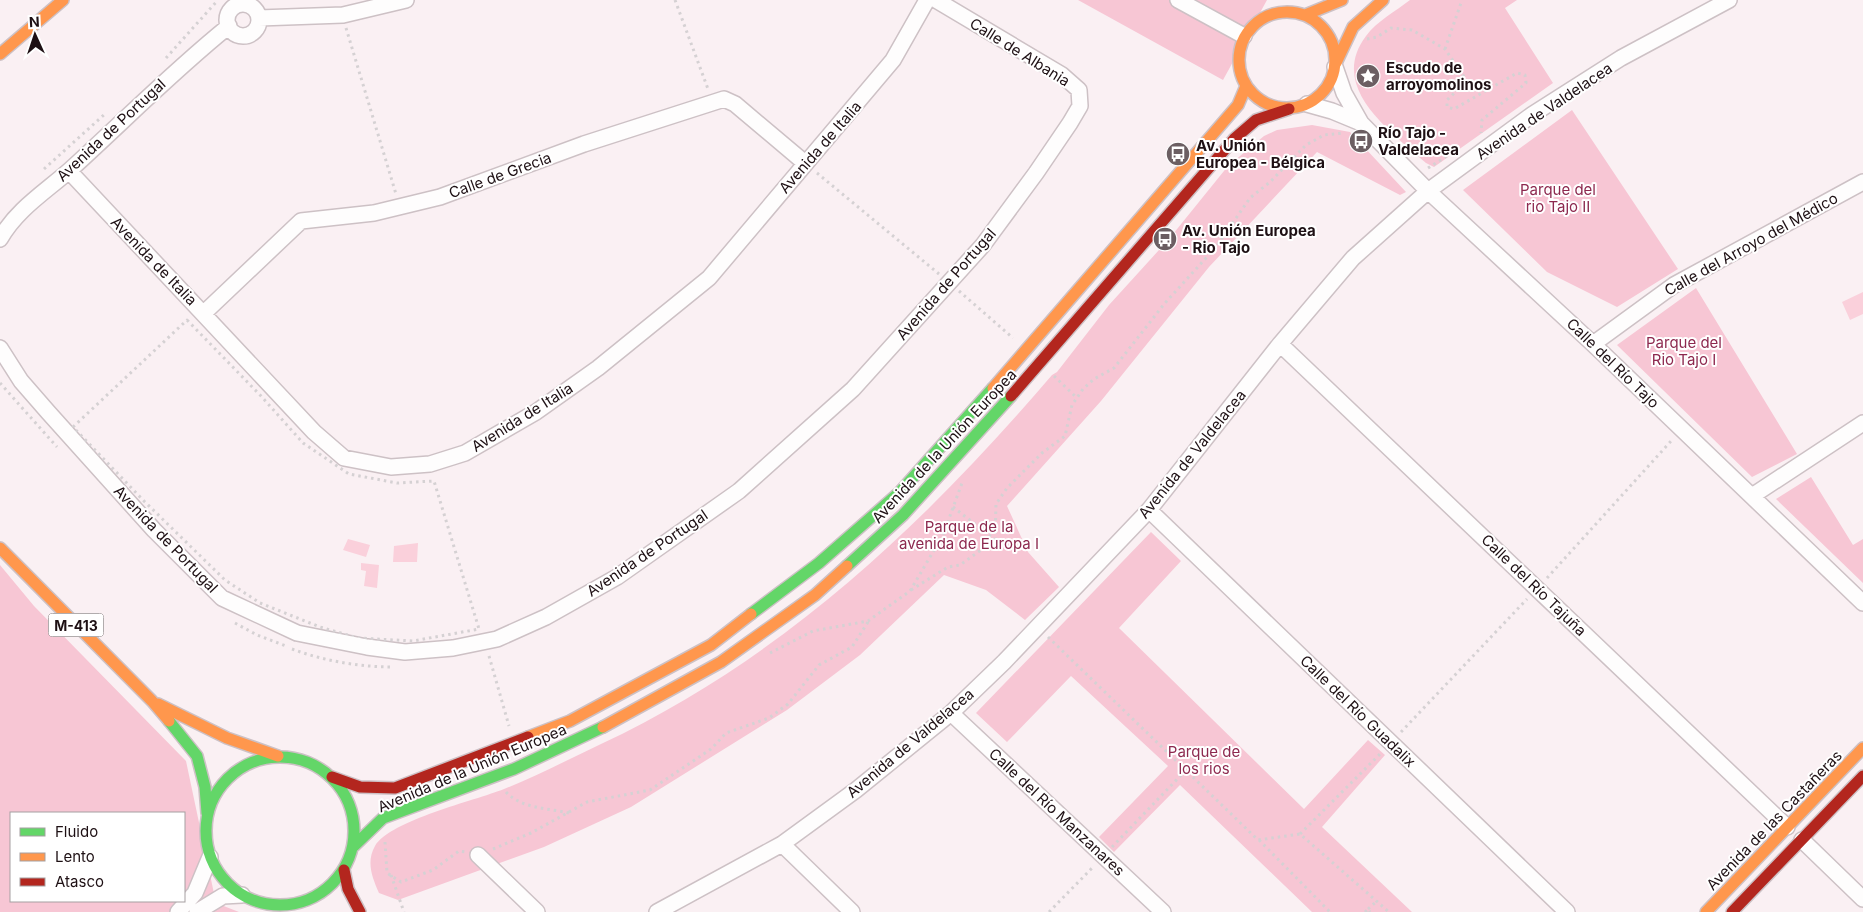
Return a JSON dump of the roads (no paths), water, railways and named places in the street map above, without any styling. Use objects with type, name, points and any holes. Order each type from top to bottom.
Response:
[{"type":"main road","points":[[0,54],[63,0]]},
{"type":"main road","points":[[1305,15],[1342,0]]},
{"type":"main road","points":[[1335,65],[1334,48],[1328,34],[1318,22],[1305,15],[1292,12],[1271,14],[1253,25],[1244,36],[1238,61],[1246,86],[1264,103],[1289,108],[1307,104],[1320,96],[1330,82],[1349,29],[1363,13],[1382,0]]},
{"type":"main road","name":"Avenida de la Unión Europea","points":[[332,777],[360,787],[395,788],[570,721],[711,645],[819,563],[900,492],[1027,349],[1238,105],[1246,86]]},
{"type":"main road","name":"Avenida de la Unión Europea","points":[[354,846],[382,818],[514,769],[615,722],[721,662],[815,595],[903,515],[972,442],[1234,139],[1256,120],[1289,108]]},
{"type":"main road","name":"M-413","points":[[0,548],[152,701],[197,756],[205,787],[206,836],[210,857],[223,878],[242,895],[260,902],[278,905],[294,912]]},
{"type":"main road","name":"M-413","points":[[152,701],[227,738],[278,756],[298,758],[316,765],[332,777],[347,797],[354,821],[354,846],[344,870],[327,889],[304,902],[278,905]]},
{"type":"main road","name":"Avenida de las Castañeras","points":[[1706,912],[1863,748]]},
{"type":"main road","name":"M-413","points":[[207,815],[216,792],[232,773],[254,761],[278,756]]},
{"type":"main road","points":[[1732,912],[1863,776]]},
{"type":"main road","points":[[344,870],[348,889],[360,912]]},
{"type":"street","points":[[259,18],[343,15],[406,0]]},
{"type":"street","name":"Avenida de Italia","points":[[68,172],[204,313],[314,432],[344,458],[391,467],[430,464],[465,453],[536,412],[598,368],[709,278],[893,60],[927,0]]},
{"type":"street","name":"Calle de Albania","points":[[936,0],[1062,75],[1079,90]]},
{"type":"street","points":[[1178,0],[1244,36]]},
{"type":"street","name":"Avenida de Valdelacea","points":[[657,912],[782,844],[856,790],[952,713],[1149,510],[1280,344],[1353,258],[1428,191],[1533,114],[1622,58],[1729,0]]},
{"type":"street","points":[[244,2],[256,10],[259,18],[257,27],[246,35],[239,35],[229,26],[227,19],[229,12],[235,6],[244,2]]},
{"type":"street","name":"Avenida de Portugal","points":[[0,240],[12,220],[68,172],[189,58],[229,26]]},
{"type":"street","name":"Calle del Río Tajo","points":[[1335,65],[1356,128]]},
{"type":"street","name":"Avenida de Portugal","points":[[0,348],[21,381],[61,427],[154,530],[222,598],[297,633],[405,652],[453,648],[497,639],[546,617],[616,577],[746,485],[854,389],[983,245],[1036,173],[1080,106],[1079,90]]},
{"type":"street","name":"Calle de Grecia","points":[[204,313],[301,220],[374,213],[440,197],[584,144],[724,99],[735,104],[805,163]]},
{"type":"street","name":"Calle del Río Tajo","points":[[1307,104],[1332,111],[1356,128],[1428,191],[1593,344],[1863,603]]},
{"type":"street","name":"Calle del Arroyo del Médico","points":[[1593,344],[1674,285],[1863,182]]},
{"type":"street","name":"Calle del Río Tajuña","points":[[1280,344],[1788,827]]},
{"type":"street","points":[[1752,496],[1863,423]]},
{"type":"street","name":"Calle del Río Guadalix","points":[[1149,510],[1567,912]]},
{"type":"street","name":"Calle del Río Manzanares","points":[[952,713],[1163,912]]},
{"type":"street","points":[[1802,840],[1863,899]]},
{"type":"street","points":[[782,844],[852,912]]},
{"type":"street","points":[[478,855],[537,912]]},
{"type":"street","points":[[178,912],[196,893],[210,857]]},
{"type":"street","points":[[197,912],[223,896],[242,895]]},
{"type":"place","name":"Escudo de arroyomolinos","points":[[1368,76]]},
{"type":"place","name":"Río Tajo - Valdelacea","points":[[1361,141]]},
{"type":"place","name":"Av. Unión Europea - Bélgica","points":[[1178,154]]},
{"type":"place","name":"Av. Unión Europea - Rio Tajo","points":[[1165,239]]},
{"type":"park label","name":"Parque del rio Tajo II","points":[[1558,198]]},
{"type":"park label","name":"Parque del Rio Tajo I","points":[[1684,350]]},
{"type":"park label","name":"Parque de la avenida de Europa I","points":[[969,534]]},
{"type":"park label","name":"Parque de los rios","points":[[1204,760]]}]
